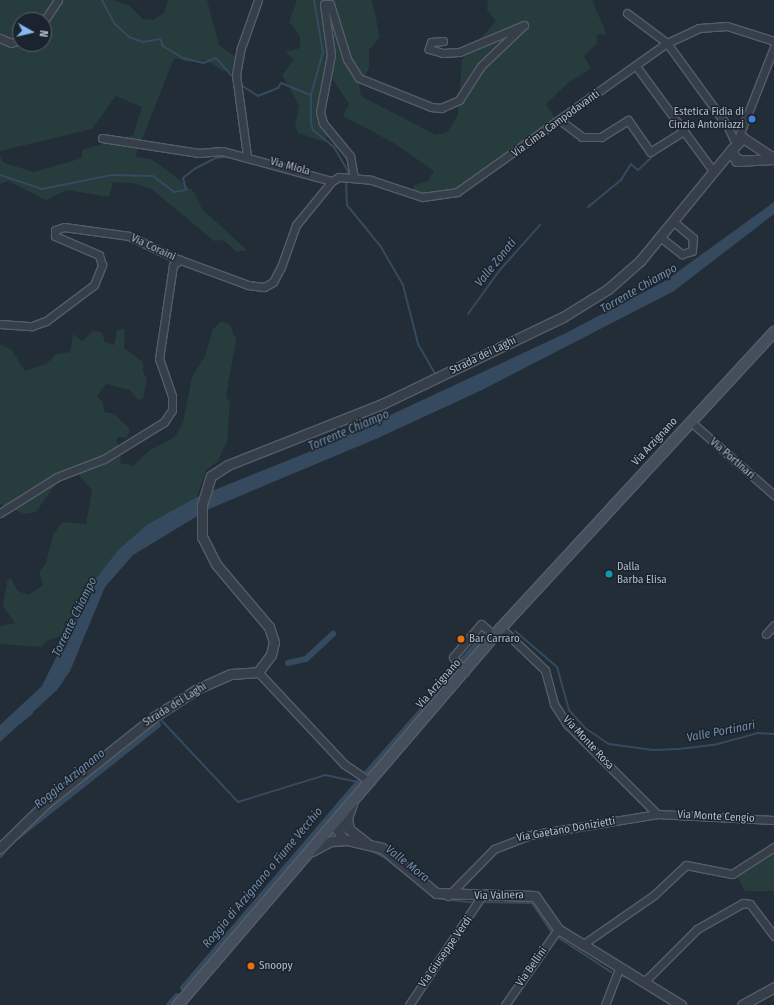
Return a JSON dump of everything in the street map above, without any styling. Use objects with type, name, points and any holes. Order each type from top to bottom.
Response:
[{"type":"main road","name":"Via Arzignano","points":[[178,1005],[371,782],[498,632],[774,332]]},
{"type":"street","points":[[50,12],[58,0]]},
{"type":"street","points":[[247,156],[236,75],[241,48],[258,0]]},
{"type":"street","points":[[354,178],[350,156],[323,123],[320,112],[331,55],[324,4],[330,4],[347,59],[359,78],[431,107],[441,108],[459,100],[481,66],[524,26],[459,52],[443,53],[429,49],[431,42],[443,41]]},
{"type":"street","points":[[627,13],[667,43],[728,127],[734,144],[734,157],[744,161]]},
{"type":"street","name":"Via Cima Campodavanti","points":[[332,181],[354,178],[422,197],[457,192],[561,121],[667,43],[699,28],[727,26],[774,42]]},
{"type":"street","points":[[0,38],[12,43]]},
{"type":"street","points":[[734,144],[774,47]]},
{"type":"street","points":[[636,66],[682,132],[713,171]]},
{"type":"street","points":[[744,161],[754,154],[745,119]]},
{"type":"street","points":[[561,121],[582,137],[601,138],[628,120],[650,152],[682,132]]},
{"type":"street","points":[[728,127],[740,129]]},
{"type":"street","name":"Via Miola","points":[[102,138],[175,151],[222,150],[332,181]]},
{"type":"street","points":[[734,144],[750,142],[774,158]]},
{"type":"street","name":"Strada dei Laghi","points":[[0,848],[46,804],[154,717],[197,689],[231,674],[258,672],[274,648],[272,637],[262,616],[207,551],[201,518],[205,489],[211,476],[228,465],[370,409],[563,317],[608,289],[640,261],[734,144]]},
{"type":"street","points":[[720,163],[774,158]]},
{"type":"street","name":"Via Coraini","points":[[0,324],[32,326],[46,321],[94,285],[102,265],[99,255],[55,236],[55,230],[64,227],[129,236],[180,260],[264,287],[273,282],[281,267],[296,225],[332,181]]},
{"type":"street","points":[[660,237],[682,254],[692,251],[693,238],[673,221]]},
{"type":"street","points":[[0,514],[57,477],[104,459],[164,422],[172,410],[172,396],[159,359],[173,265],[180,260]]},
{"type":"street","name":"Via Portinari","points":[[691,422],[774,495]]},
{"type":"street","name":"Via Monte Rosa","points":[[465,672],[453,657],[481,624],[498,632],[545,670],[554,704],[567,724],[657,814]]},
{"type":"street","points":[[766,634],[774,625]]},
{"type":"street","points":[[258,672],[344,764],[371,782]]},
{"type":"street","points":[[349,829],[347,818],[353,802]]},
{"type":"street","name":"Via Monte Cengio","points":[[657,814],[774,820]]},
{"type":"street","name":"Via Gaetano Donizietti","points":[[447,896],[494,849],[511,840],[657,814]]},
{"type":"street","points":[[334,824],[346,840]]},
{"type":"street","name":"Via Valnera","points":[[334,824],[349,829],[366,842]]},
{"type":"street","name":"Via Valnera","points":[[310,851],[331,841],[346,840],[366,842],[382,848],[436,893],[447,896],[535,896],[558,929],[619,968],[682,1005]]},
{"type":"street","points":[[582,945],[654,895],[686,865],[732,874],[772,848]]},
{"type":"street","name":"Via Giuseppe Verdi","points":[[410,1005],[481,897]]},
{"type":"street","points":[[644,982],[697,929],[743,903],[750,904],[774,936]]},
{"type":"street","name":"Via Bellini","points":[[505,1005],[558,929]]},
{"type":"street","points":[[604,1004],[619,968]]},
{"type":"street","points":[[742,1005],[774,987]]},
{"type":"green space","points":[[0,0],[113,0],[130,6],[143,19],[153,20],[164,13],[168,0],[207,0],[219,45],[237,58],[233,72],[221,70],[206,60],[189,62],[174,58],[135,157],[151,159],[194,192],[202,209],[247,250],[237,252],[223,240],[214,241],[153,190],[133,183],[113,182],[109,197],[67,190],[46,200],[8,181],[0,184],[0,157],[4,163],[34,172],[82,158],[82,150],[133,135],[142,107],[116,96],[92,129],[0,151]]},
{"type":"green space","points":[[297,0],[372,0],[380,37],[369,50],[369,69],[359,85],[361,96],[436,135],[448,132],[458,114],[462,60],[496,21],[487,10],[488,0],[592,0],[607,35],[597,34],[597,44],[584,56],[591,69],[569,82],[546,104],[557,121],[456,191],[412,195],[414,185],[428,181],[434,171],[394,143],[343,116],[349,104],[332,78],[325,78],[317,109],[330,134],[324,142],[298,133],[295,126],[299,105],[282,75],[294,60],[286,52],[300,48],[300,36],[289,22]]},
{"type":"green space","points":[[222,321],[230,325],[236,340],[226,396],[230,403],[227,441],[218,461],[206,470],[197,497],[148,524],[119,549],[82,601],[70,634],[48,640],[41,647],[0,644],[0,626],[15,623],[3,606],[7,582],[10,577],[18,591],[28,595],[43,585],[39,572],[46,563],[53,535],[62,522],[86,524],[92,490],[75,471],[63,474],[36,512],[25,514],[0,504],[0,344],[11,349],[25,371],[46,364],[56,354],[70,352],[73,334],[83,341],[93,330],[102,333],[105,342],[114,345],[117,330],[125,329],[124,348],[143,362],[143,372],[147,380],[143,399],[138,400],[130,390],[106,384],[97,396],[103,403],[104,412],[114,414],[130,429],[127,438],[118,437],[116,441],[121,449],[120,463],[133,466],[150,450],[175,437],[183,423],[192,377],[205,356],[213,329]]},
{"type":"green space","points":[[774,851],[774,891],[745,891],[736,874]]},
{"type":"water","points":[[774,202],[774,214],[674,291],[482,390],[378,438],[209,509],[133,555],[105,587],[70,671],[57,690],[0,742],[0,725],[42,686],[92,584],[119,549],[148,524],[197,497],[326,445],[564,334],[665,281]]},
{"type":"waterway","points":[[102,0],[114,23],[129,37],[143,42],[160,39],[163,46],[183,58],[203,63],[216,58],[232,76]]},
{"type":"waterway","points":[[314,0],[323,52],[311,95],[311,123],[313,130],[334,147],[349,173]]},
{"type":"waterway","points":[[239,84],[258,96],[278,88],[281,83],[311,95]]},
{"type":"waterway","points":[[0,175],[42,189],[112,175],[153,176],[174,192],[186,190],[183,178],[196,168],[216,158],[230,156]]},
{"type":"waterway","name":"Valle Zonati","points":[[588,207],[621,180],[631,164],[638,170],[651,158]]},
{"type":"waterway","points":[[346,179],[347,205],[381,247],[403,285],[418,344],[435,373]]},
{"type":"waterway","name":"Valle Zonati","points":[[468,314],[499,271],[540,225]]},
{"type":"waterway","name":"Valle Portinari","points":[[515,631],[557,667],[569,710],[585,728],[609,744],[653,750],[679,749],[714,745],[758,733],[774,734]]},
{"type":"waterway","name":"Roggia Arzignano","points":[[288,663],[306,659],[333,634]]},
{"type":"waterway","name":"Roggia di Arzignano o Fiume Vecchio","points":[[462,661],[485,635]]},
{"type":"waterway","name":"Roggia di Arzignano o Fiume Vecchio","points":[[367,773],[453,675]]},
{"type":"waterway","name":"Torrente Chiampo","points":[[20,723],[32,713]]},
{"type":"waterway","points":[[162,721],[238,802],[325,775],[359,782]]},
{"type":"waterway","name":"Roggia Arzignano","points":[[17,837],[158,725]]},
{"type":"waterway","name":"Roggia di Arzignano o Fiume Vecchio","points":[[183,988],[359,782]]},
{"type":"waterway","name":"Valle Mora","points":[[328,847],[351,845]]},
{"type":"waterway","name":"Roggia Arzignano","points":[[0,855],[7,846]]},
{"type":"waterway","name":"Valle Mora","points":[[367,849],[384,857],[435,898],[473,903]]},
{"type":"waterway","name":"Valle Mora","points":[[482,902],[532,903],[552,933]]},
{"type":"waterway","name":"Valle Mora","points":[[556,936],[611,972]]},
{"type":"waterway","name":"Valle Mora","points":[[619,975],[632,979]]},
{"type":"waterway","name":"Valle Mora","points":[[652,993],[672,1005]]},
{"type":"waterway","name":"Roggia di Arzignano o Fiume Vecchio","points":[[169,1005],[177,996]]},
{"type":"place","name":"Estetica Fidia di Cinzia Antoniazzi","points":[[752,119]]},
{"type":"place","name":"Dalla Barba Elisa","points":[[609,574]]},
{"type":"place","name":"Bar Carraro","points":[[461,639]]},
{"type":"place","name":"Snoopy","points":[[251,966]]}]
